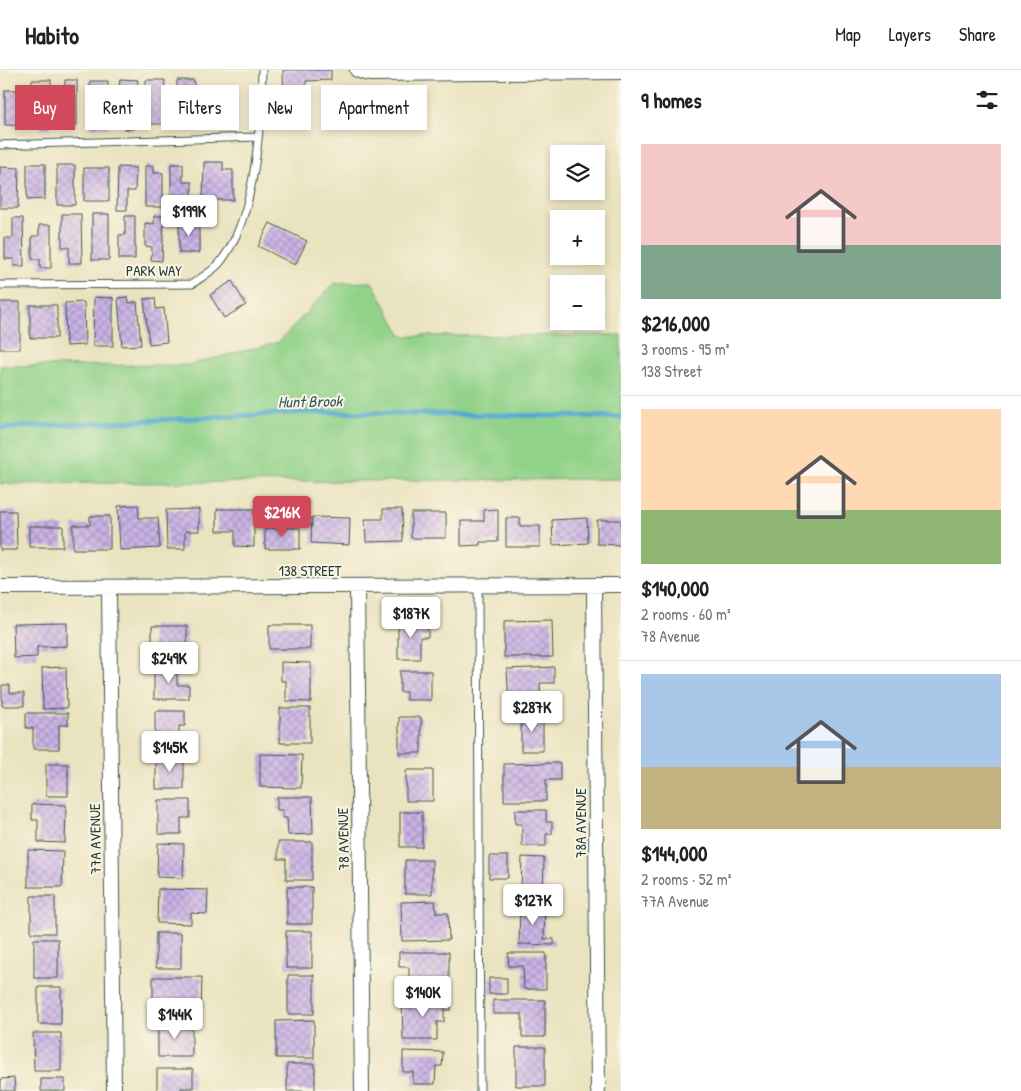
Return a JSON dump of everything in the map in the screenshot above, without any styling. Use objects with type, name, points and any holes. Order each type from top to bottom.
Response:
[{"type":"street","points":[[357,70],[371,74],[621,72]]},
{"type":"street","name":"78A AVENUE","points":[[594,585],[598,1091]]},
{"type":"street","name":"138 STREET","points":[[0,587],[621,585]]},
{"type":"street","name":"78 AVENUE","points":[[357,586],[362,1091]]},
{"type":"street","name":"77A AVENUE","points":[[108,588],[114,1091]]},
{"type":"lane","name":"PARK WAY","points":[[0,284],[192,284],[223,259],[234,242],[253,178],[258,137],[262,70]]},
{"type":"lane","points":[[0,145],[258,137]]},
{"type":"lane","points":[[478,585],[480,1091]]},
{"type":"green space","points":[[372,282],[402,336],[621,335],[621,479],[0,484],[0,366],[188,365],[279,342],[334,283]]},
{"type":"building","points":[[283,70],[331,70],[331,80],[306,81],[306,85],[284,85]]},
{"type":"building","points":[[120,79],[138,80],[137,85],[119,85]]},
{"type":"building","points":[[32,80],[51,80],[51,85],[32,85]]},
{"type":"building","points":[[65,80],[77,80],[77,125],[75,125],[75,85],[65,85]]},
{"type":"building","points":[[146,80],[165,80],[165,85],[161,85],[161,124],[151,124],[151,85],[146,85]]},
{"type":"building","points":[[177,80],[194,80],[194,85],[177,85]]},
{"type":"building","points":[[90,81],[108,81],[108,85],[90,85]]},
{"type":"building","points":[[5,90],[15,90],[15,125],[5,125]]},
{"type":"building","points":[[204,162],[223,162],[223,170],[233,170],[233,200],[203,200]]},
{"type":"building","points":[[27,164],[45,164],[45,199],[27,200]]},
{"type":"building","points":[[171,164],[183,164],[183,182],[192,182],[192,198],[171,199]]},
{"type":"building","points":[[57,165],[75,165],[75,205],[57,205]]},
{"type":"building","points":[[145,166],[154,166],[154,173],[163,173],[163,207],[145,207]]},
{"type":"building","points":[[0,167],[19,168],[18,208],[0,208]]},
{"type":"building","points":[[118,167],[136,168],[135,191],[127,191],[127,210],[117,210]]},
{"type":"building","points":[[84,168],[109,168],[109,201],[84,201]]},
{"type":"building","points":[[62,214],[81,214],[82,263],[69,263],[69,247],[62,247]]},
{"type":"building","points":[[92,214],[109,214],[109,260],[92,260]]},
{"type":"building","points":[[125,216],[135,216],[135,259],[119,259],[119,235],[125,235]]},
{"type":"building","points":[[154,216],[164,216],[162,261],[151,260],[152,247],[145,246],[145,223],[154,224]]},
{"type":"building","points":[[13,218],[23,218],[24,266],[14,266],[14,259],[5,259],[5,238],[13,238]]},
{"type":"building","points":[[179,220],[199,220],[199,253],[179,253]]},
{"type":"building","points":[[270,223],[307,241],[295,265],[258,246]]},
{"type":"building","points":[[39,225],[51,225],[51,268],[40,268],[40,259],[32,259],[32,236],[39,236]]},
{"type":"building","points":[[232,281],[246,305],[224,318],[210,295]]},
{"type":"building","points":[[94,297],[113,298],[113,346],[93,346]]},
{"type":"building","points":[[128,297],[129,303],[137,302],[141,345],[122,346],[118,298]]},
{"type":"building","points":[[155,298],[156,309],[164,308],[167,342],[149,344],[144,299]]},
{"type":"building","points":[[0,302],[20,302],[20,349],[0,349]]},
{"type":"building","points":[[84,302],[85,345],[66,346],[65,303]]},
{"type":"building","points":[[30,305],[57,305],[57,338],[30,338]]},
{"type":"building","points":[[138,505],[139,518],[158,518],[160,548],[120,550],[118,506]]},
{"type":"building","points":[[199,509],[199,531],[185,531],[185,549],[167,549],[166,510]]},
{"type":"building","points":[[217,509],[254,509],[254,547],[235,546],[235,531],[217,531]]},
{"type":"building","points":[[383,509],[402,509],[403,541],[366,542],[365,519],[383,519]]},
{"type":"building","points":[[498,509],[498,542],[480,542],[480,545],[461,546],[461,521],[484,521],[484,510]]},
{"type":"building","points":[[0,511],[16,511],[17,550],[0,550]]},
{"type":"building","points":[[411,513],[446,513],[446,538],[411,538]]},
{"type":"building","points":[[90,516],[110,516],[110,549],[73,549],[73,525],[90,525]]},
{"type":"building","points":[[312,517],[350,518],[349,545],[311,543]]},
{"type":"building","points":[[506,518],[520,518],[520,526],[540,526],[540,547],[506,547]]},
{"type":"building","points":[[587,518],[588,543],[553,545],[552,520]]},
{"type":"building","points":[[597,520],[621,520],[621,545],[597,544]]},
{"type":"building","points":[[29,526],[63,526],[63,547],[29,547]]},
{"type":"building","points":[[265,528],[300,528],[300,549],[265,549]]},
{"type":"building","points":[[552,620],[553,657],[504,657],[504,621]]},
{"type":"building","points":[[398,621],[428,621],[428,637],[420,637],[420,659],[398,659]]},
{"type":"building","points":[[67,623],[67,646],[37,647],[37,657],[14,658],[13,624]]},
{"type":"building","points":[[269,625],[310,625],[310,649],[269,649]]},
{"type":"building","points":[[152,626],[187,626],[187,648],[170,648],[170,656],[152,656]]},
{"type":"building","points":[[281,662],[311,663],[311,702],[286,701],[286,681],[281,681]]},
{"type":"building","points":[[154,666],[177,666],[177,685],[189,685],[189,699],[154,699]]},
{"type":"building","points":[[66,667],[67,708],[43,709],[42,668]]},
{"type":"building","points":[[554,667],[554,683],[540,683],[541,705],[509,705],[507,669]]},
{"type":"building","points":[[400,671],[431,671],[431,700],[406,700],[406,692],[400,692]]},
{"type":"building","points":[[2,685],[10,685],[10,693],[24,693],[24,706],[2,706]]},
{"type":"building","points":[[280,708],[310,708],[310,743],[280,743]]},
{"type":"building","points":[[155,711],[185,711],[185,726],[179,726],[179,745],[155,745]]},
{"type":"building","points":[[26,713],[68,713],[68,725],[59,725],[59,749],[33,749],[33,728],[26,728]]},
{"type":"building","points":[[521,715],[543,715],[543,751],[521,751]]},
{"type":"building","points":[[399,717],[421,717],[421,753],[399,753]]},
{"type":"building","points":[[260,754],[302,755],[301,788],[260,787]]},
{"type":"building","points":[[156,757],[184,757],[184,789],[156,789]]},
{"type":"building","points":[[560,763],[560,780],[546,780],[546,801],[504,801],[504,764]]},
{"type":"building","points":[[46,764],[68,764],[68,796],[46,796]]},
{"type":"building","points":[[406,770],[433,770],[433,801],[406,801]]},
{"type":"building","points":[[277,797],[312,797],[313,834],[288,835],[287,818],[283,818],[283,810],[277,810]]},
{"type":"building","points":[[158,800],[190,800],[190,818],[181,818],[181,834],[158,834]]},
{"type":"building","points":[[32,804],[66,805],[65,843],[38,842],[38,820],[32,820]]},
{"type":"building","points":[[515,810],[546,810],[546,822],[552,822],[552,834],[546,834],[546,846],[522,846],[522,824],[515,824]]},
{"type":"building","points":[[400,812],[422,812],[422,847],[400,847]]},
{"type":"building","points":[[278,842],[312,842],[312,880],[286,880],[286,859],[278,859]]},
{"type":"building","points":[[158,843],[184,844],[183,878],[157,877]]},
{"type":"building","points":[[28,850],[63,851],[62,887],[28,887]]},
{"type":"building","points":[[489,856],[508,856],[508,878],[489,878]]},
{"type":"building","points":[[522,857],[544,858],[543,895],[521,895]]},
{"type":"building","points":[[405,860],[432,860],[432,894],[405,894]]},
{"type":"building","points":[[287,887],[312,887],[312,924],[287,924]]},
{"type":"building","points":[[158,889],[208,890],[207,914],[191,913],[191,924],[157,923]]},
{"type":"building","points":[[31,896],[55,896],[55,933],[31,933]]},
{"type":"building","points":[[435,901],[436,913],[448,913],[449,940],[402,941],[401,902]]},
{"type":"building","points":[[520,905],[545,905],[544,939],[554,939],[554,945],[519,944]]},
{"type":"building","points":[[286,931],[312,931],[312,968],[286,968]]},
{"type":"building","points":[[156,933],[181,933],[181,968],[156,968]]},
{"type":"building","points":[[34,939],[58,939],[58,978],[34,978]]},
{"type":"building","points":[[399,952],[449,952],[449,990],[409,990],[409,967],[399,967]]},
{"type":"building","points":[[508,953],[546,953],[546,989],[524,989],[523,966],[509,966]]},
{"type":"building","points":[[288,975],[314,975],[314,1014],[288,1014]]},
{"type":"building","points":[[153,977],[202,977],[201,1014],[153,1014]]},
{"type":"building","points":[[489,978],[507,978],[507,994],[489,994]]},
{"type":"building","points":[[38,987],[61,987],[61,1024],[38,1024]]},
{"type":"building","points":[[450,998],[451,1010],[444,1010],[444,1022],[437,1022],[437,1040],[403,1040],[402,999]]},
{"type":"building","points":[[493,1000],[545,1000],[545,1037],[522,1037],[522,1014],[493,1014]]},
{"type":"building","points":[[314,1020],[314,1058],[276,1058],[276,1021]]},
{"type":"building","points":[[158,1023],[192,1023],[192,1057],[158,1057]]},
{"type":"building","points":[[33,1033],[61,1033],[61,1071],[34,1071]]},
{"type":"building","points":[[516,1047],[545,1047],[545,1086],[516,1086]]},
{"type":"building","points":[[403,1051],[443,1052],[442,1066],[436,1066],[435,1084],[413,1084],[413,1072],[403,1072]]},
{"type":"building","points":[[287,1064],[315,1064],[315,1091],[287,1091]]},
{"type":"building","points":[[157,1069],[193,1069],[193,1088],[181,1088],[181,1091],[157,1091]]},
{"type":"building","points":[[14,1078],[15,1091],[1,1091],[1,1079]]},
{"type":"building","points":[[41,1079],[65,1079],[65,1091],[41,1091]]},
{"type":"waterway","name":"Hunt Brook","points":[[0,428],[314,412],[621,417]]}]
